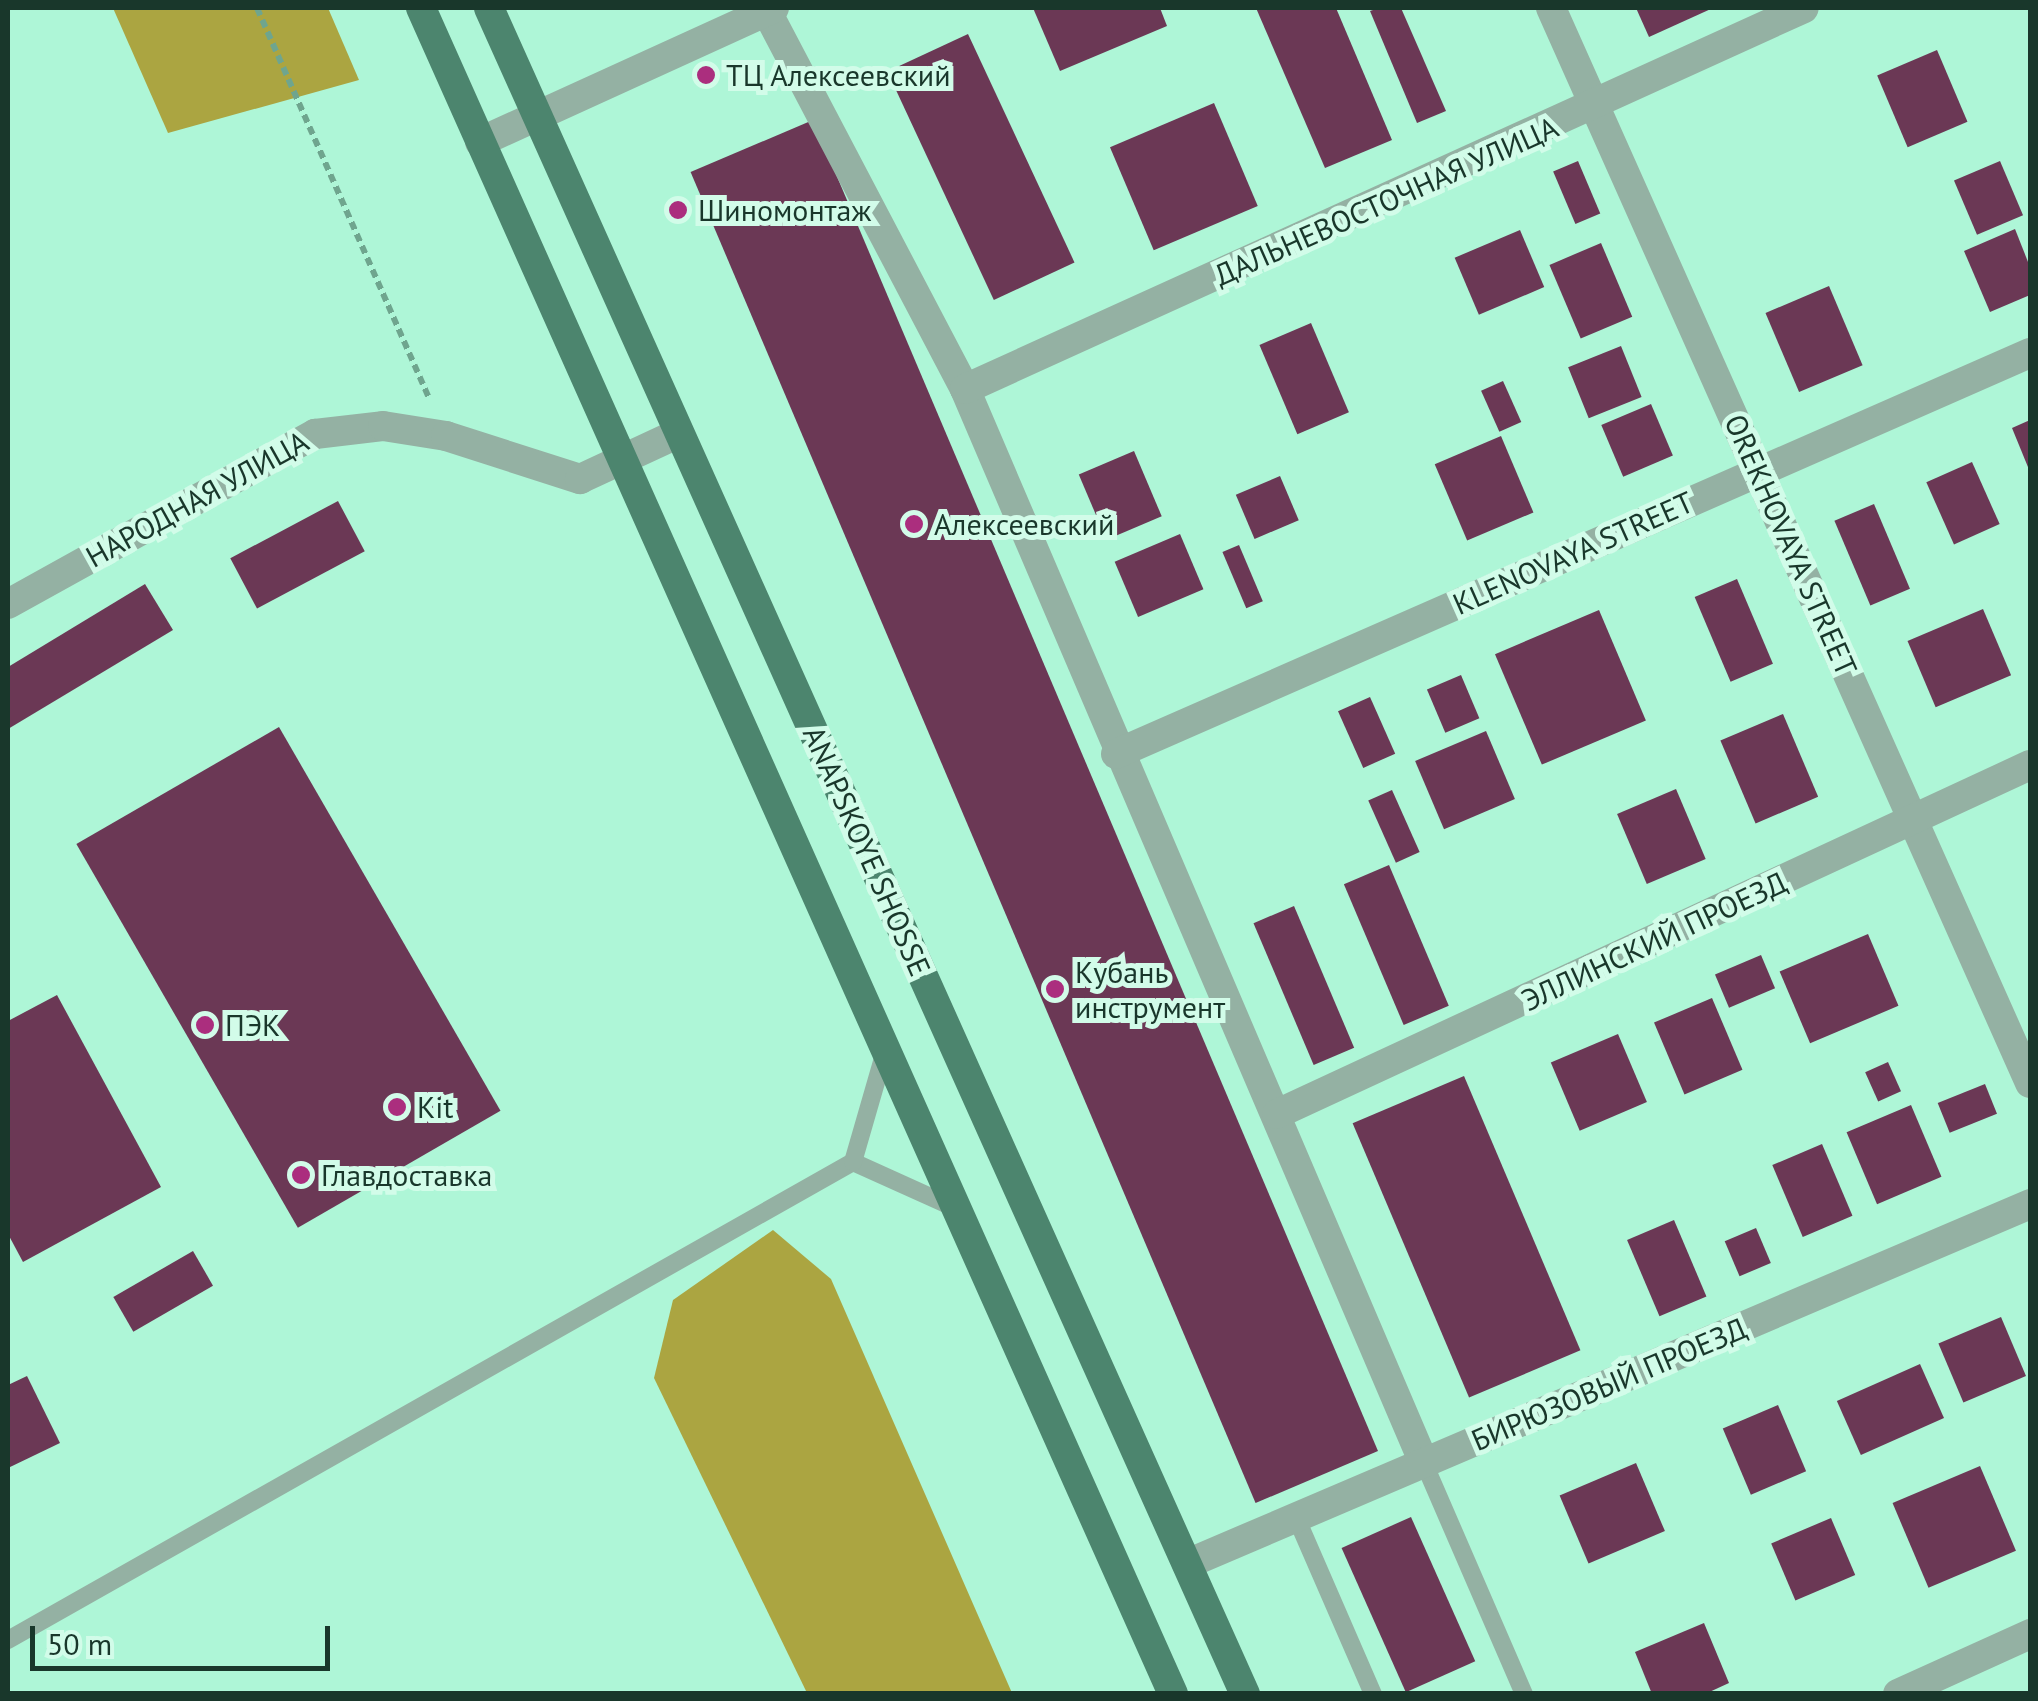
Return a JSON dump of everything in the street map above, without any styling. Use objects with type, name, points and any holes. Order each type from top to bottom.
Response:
[{"type":"main road","name":"ANAPSKOYE SHOSSE","points":[[421,8],[1173,1694]]},
{"type":"main road","name":"ANAPSKOYE SHOSSE","points":[[489,8],[1245,1694]]},
{"type":"street","name":"OREKHOVAYA STREET","points":[[1551,8],[2030,1082]]},
{"type":"street","name":"ДАЛЬНЕВОСТОЧНАЯ УЛИЦА","points":[[965,389],[1596,108],[1804,8]]},
{"type":"street","points":[[480,142],[769,9],[965,389],[1116,754],[1277,1114],[1424,1462]]},
{"type":"street","name":"KLENOVAYA STREET","points":[[1116,754],[2030,353]]},
{"type":"street","name":"НАРОДНАЯ УЛИЦА","points":[[8,604],[314,434],[383,426],[446,436],[580,479],[679,433]]},
{"type":"street","name":"ЭЛЛИНСКИЙ ПРОЕЗД","points":[[1277,1114],[2030,765]]},
{"type":"street","name":"БИРЮЗОВЫЙ ПРОЕЗД","points":[[1187,1564],[2030,1204]]},
{"type":"street","points":[[1898,1694],[2030,1634]]},
{"type":"lane","points":[[8,1640],[853,1162],[886,1048]]},
{"type":"lane","points":[[853,1162],[958,1210]]},
{"type":"lane","points":[[1424,1462],[1524,1694]]},
{"type":"lane","points":[[1296,1517],[1373,1694]]},
{"type":"path","points":[[257,8],[446,436]]},
{"type":"shaded area","points":[[113,8],[328,8],[359,80],[168,133]]},
{"type":"shaded area","points":[[773,1230],[831,1279],[1012,1693],[807,1693],[654,1378],[673,1300]]},
{"type":"building","points":[[1033,8],[1160,8],[1167,26],[1060,71]]},
{"type":"building","points":[[1256,8],[1336,8],[1392,140],[1325,168]]},
{"type":"building","points":[[1401,8],[1446,111],[1417,123],[1370,11]]},
{"type":"building","points":[[1636,8],[1713,8],[1649,37]]},
{"type":"building","points":[[968,34],[1074,262],[994,300],[887,72]]},
{"type":"building","points":[[1937,50],[1967,122],[1908,147],[1877,75]]},
{"type":"building","points":[[1214,103],[1258,206],[1154,250],[1110,147]]},
{"type":"building","points":[[813,120],[1378,1451],[1256,1503],[691,172]]},
{"type":"building","points":[[1578,161],[1600,213],[1575,224],[1553,172]]},
{"type":"building","points":[[2000,161],[2023,215],[1977,235],[1954,181]]},
{"type":"building","points":[[2015,229],[2030,267],[2030,295],[1990,312],[1964,251]]},
{"type":"building","points":[[1520,230],[1544,287],[1479,315],[1455,258]]},
{"type":"building","points":[[1601,243],[1632,317],[1581,339],[1549,265]]},
{"type":"building","points":[[1829,286],[1863,365],[1799,392],[1765,313]]},
{"type":"building","points":[[1311,323],[1349,412],[1297,434],[1259,345]]},
{"type":"building","points":[[1621,346],[1642,397],[1589,418],[1568,367]]},
{"type":"building","points":[[1503,381],[1521,422],[1499,432],[1481,391]]},
{"type":"building","points":[[1651,404],[1673,456],[1623,477],[1601,425]]},
{"type":"building","points":[[2030,420],[2030,472],[2012,428]]},
{"type":"building","points":[[1501,436],[1533,512],[1467,541],[1435,464]]},
{"type":"building","points":[[1134,451],[1162,516],[1107,540],[1079,474]]},
{"type":"building","points":[[1972,462],[2000,524],[1954,544],[1926,482]]},
{"type":"building","points":[[1280,476],[1299,520],[1255,539],[1236,495]]},
{"type":"building","points":[[338,501],[365,551],[257,609],[230,558]]},
{"type":"building","points":[[1874,504],[1910,589],[1870,605],[1834,521]]},
{"type":"building","points":[[1180,534],[1203,589],[1138,617],[1115,562]]},
{"type":"building","points":[[1239,545],[1263,601],[1246,608],[1222,552]]},
{"type":"building","points":[[1737,579],[1773,664],[1731,682],[1695,597]]},
{"type":"building","points":[[145,584],[173,630],[8,729],[8,667]]},
{"type":"building","points":[[1983,609],[2011,675],[1936,707],[1908,641]]},
{"type":"building","points":[[1599,610],[1646,720],[1542,765],[1495,654]]},
{"type":"building","points":[[1461,675],[1479,718],[1445,733],[1427,689]]},
{"type":"building","points":[[1370,697],[1395,754],[1363,768],[1338,711]]},
{"type":"building","points":[[1783,714],[1818,797],[1756,823],[1720,741]]},
{"type":"building","points":[[279,727],[501,1111],[298,1228],[76,844]]},
{"type":"building","points":[[1486,731],[1515,799],[1444,829],[1415,761]]},
{"type":"building","points":[[1676,789],[1706,859],[1647,884],[1617,814]]},
{"type":"building","points":[[1392,790],[1420,852],[1396,863],[1368,801]]},
{"type":"building","points":[[1389,865],[1449,1006],[1404,1025],[1344,884]]},
{"type":"building","points":[[1294,906],[1354,1048],[1314,1065],[1253,923]]},
{"type":"building","points":[[1868,934],[1898,1006],[1810,1043],[1780,972]]},
{"type":"building","points":[[1761,955],[1775,988],[1729,1008],[1715,975]]},
{"type":"building","points":[[57,995],[161,1187],[23,1262],[8,1234],[8,1021]]},
{"type":"building","points":[[1712,998],[1742,1070],[1684,1094],[1654,1023]]},
{"type":"building","points":[[1618,1034],[1647,1102],[1580,1131],[1551,1063]]},
{"type":"building","points":[[1888,1062],[1901,1091],[1878,1101],[1865,1072]]},
{"type":"building","points":[[1464,1076],[1580,1350],[1469,1398],[1353,1123]]},
{"type":"building","points":[[1985,1084],[1997,1114],[1950,1133],[1938,1103]]},
{"type":"building","points":[[1911,1105],[1941,1177],[1877,1204],[1847,1132]]},
{"type":"building","points":[[1822,1144],[1852,1216],[1803,1237],[1772,1165]]},
{"type":"building","points":[[1674,1220],[1706,1296],[1659,1316],[1627,1240]]},
{"type":"building","points":[[1756,1228],[1771,1263],[1740,1276],[1725,1241]]},
{"type":"building","points":[[193,1251],[213,1286],[133,1332],[113,1297]]},
{"type":"building","points":[[2001,1317],[2026,1376],[1963,1402],[1938,1344]]},
{"type":"building","points":[[1920,1364],[1944,1418],[1861,1455],[1837,1401]]},
{"type":"building","points":[[27,1376],[60,1443],[8,1468],[8,1385]]},
{"type":"building","points":[[1778,1405],[1806,1471],[1751,1495],[1723,1428]]},
{"type":"building","points":[[1636,1463],[1665,1531],[1589,1564],[1560,1495]]},
{"type":"building","points":[[1980,1466],[2016,1551],[1928,1588],[1893,1503]]},
{"type":"building","points":[[1411,1517],[1475,1661],[1406,1692],[1342,1548]]},
{"type":"building","points":[[1831,1518],[1855,1575],[1795,1600],[1771,1543]]},
{"type":"building","points":[[1704,1623],[1729,1683],[1705,1694],[1652,1694],[1635,1652]]},
{"type":"place","name":"ТЦ Алексеевский","points":[[706,75]]},
{"type":"place","name":"Шиномонтаж","points":[[678,210]]},
{"type":"place","name":"Алексеевский","points":[[914,524]]},
{"type":"place","name":"Кубань инструмент","points":[[1055,989]]},
{"type":"place","name":"ПЭК","points":[[205,1025]]},
{"type":"place","name":"Kit","points":[[397,1107]]},
{"type":"place","name":"Главдоставка","points":[[301,1175]]}]
